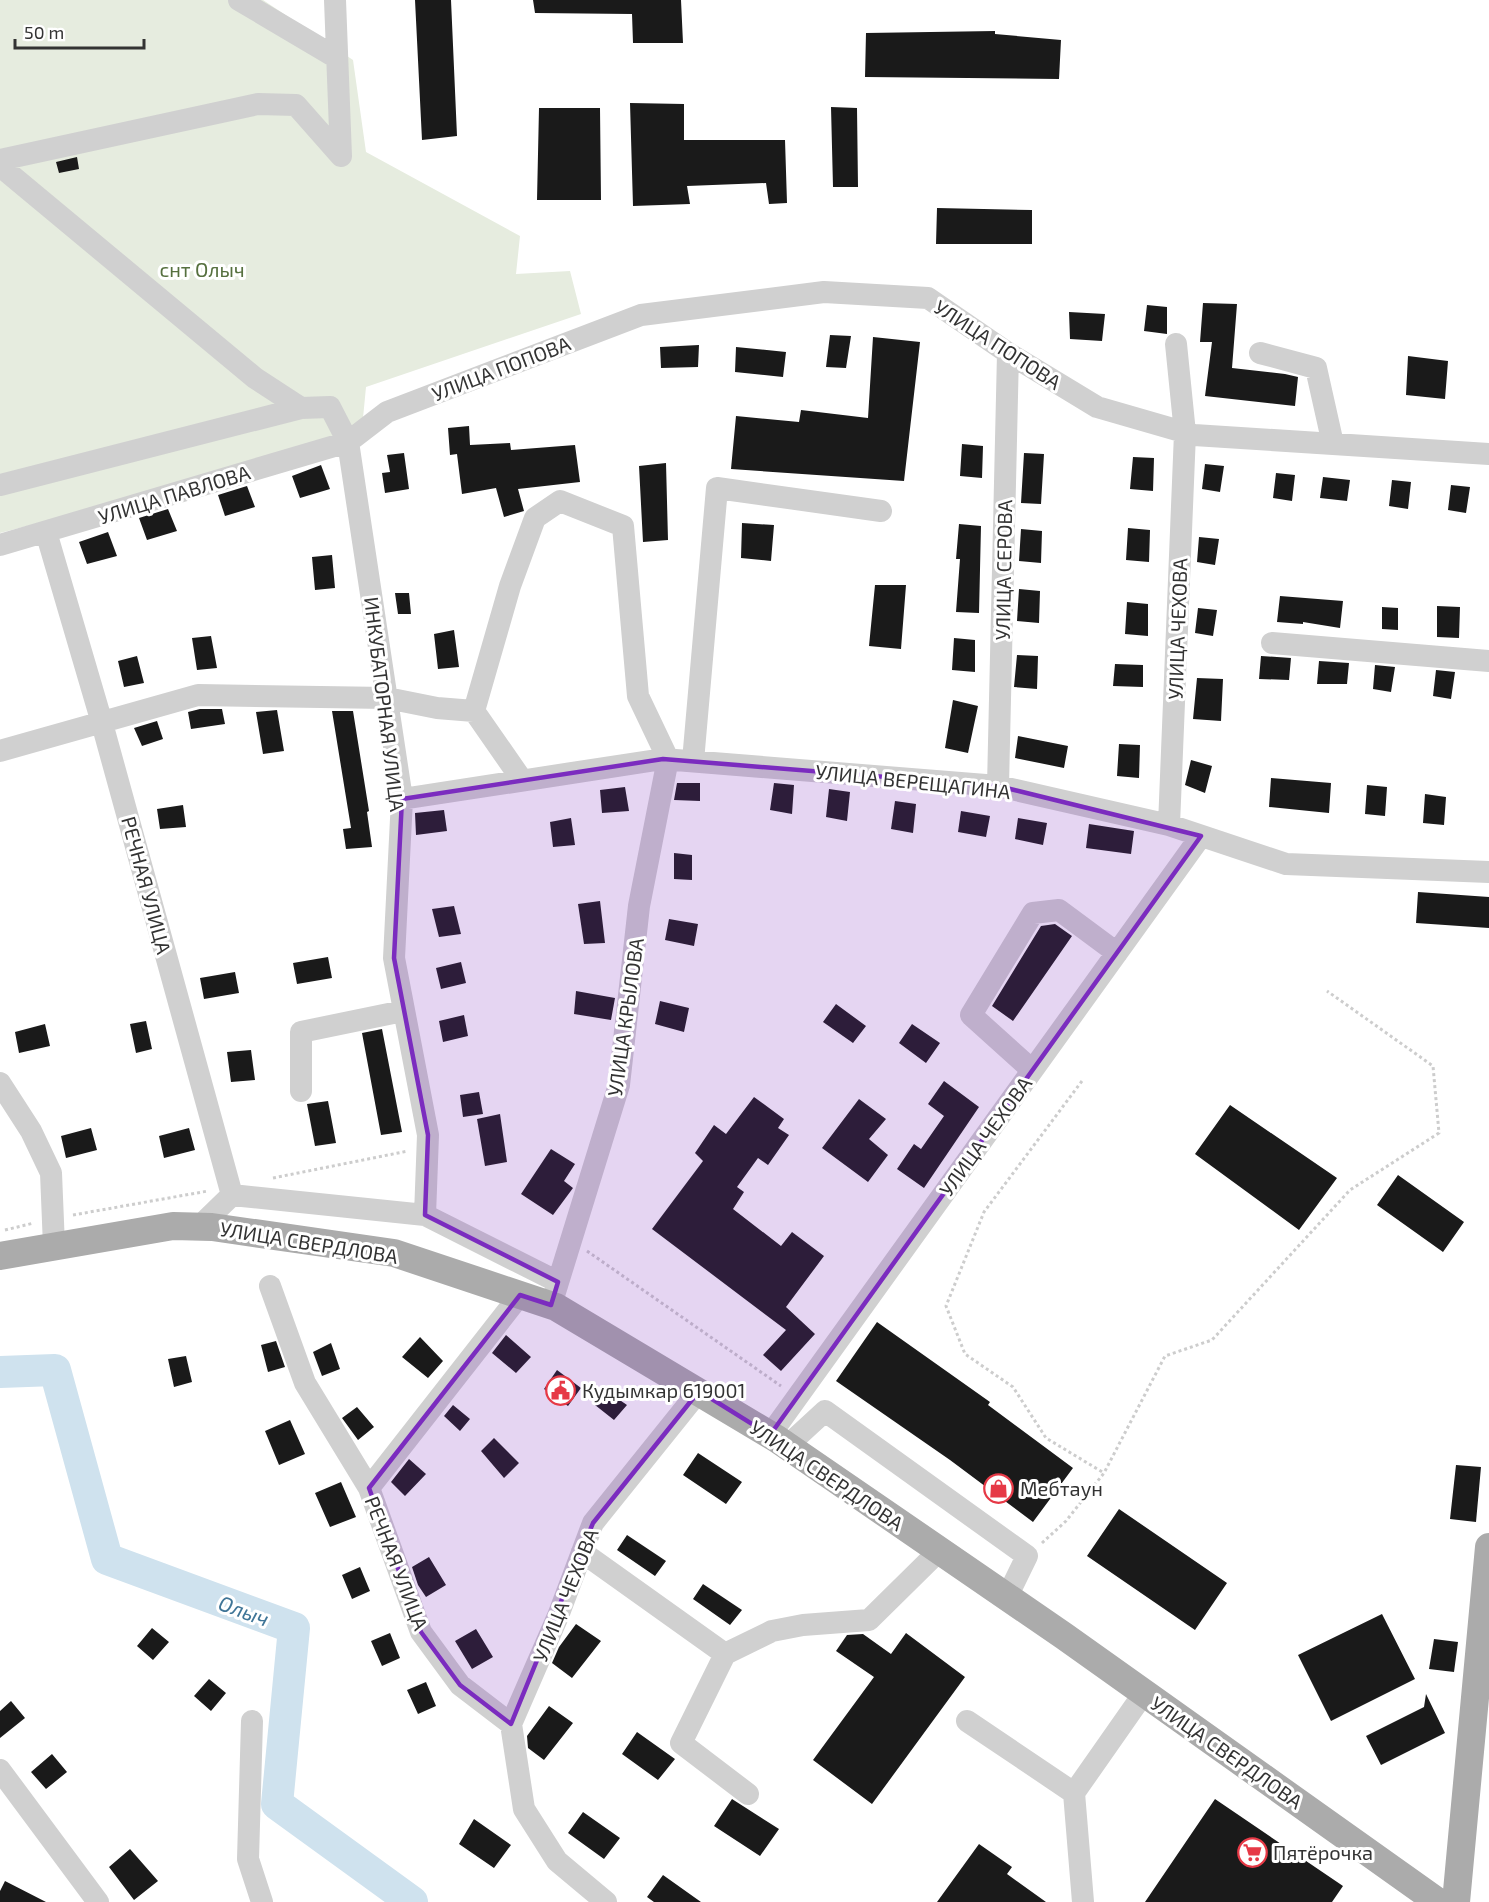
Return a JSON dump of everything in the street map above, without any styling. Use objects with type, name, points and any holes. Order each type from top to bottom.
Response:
[{"type":"main road","name":"УЛИЦА СВЕРДЛОВА","points":[[0,1256],[173,1226],[212,1227],[394,1253],[520,1295],[555,1294],[699,1391],[779,1441],[1007,1597],[1438,1902]]},
{"type":"main road","points":[[1456,1902],[1489,1547]]},
{"type":"street","points":[[239,0],[337,58]]},
{"type":"street","points":[[0,160],[258,104],[296,105],[341,156],[335,0]]},
{"type":"street","points":[[0,166],[255,378],[301,408]]},
{"type":"street","name":"УЛИЦА ПОПОВА","points":[[348,442],[387,412],[641,315],[824,292],[928,298],[1008,353],[1097,407],[1185,433],[1489,454]]},
{"type":"street","name":"УЛИЦА ЧЕХОВА","points":[[1169,825],[1185,433],[1176,344]]},
{"type":"street","name":"УЛИЦА СЕРОВА","points":[[998,786],[1008,353]]},
{"type":"street","points":[[1260,353],[1316,368],[1333,444]]},
{"type":"street","name":"ИНКУБАТОРНАЯ УЛИЦА","points":[[301,408],[330,407],[348,442],[402,799],[394,958],[428,1135],[425,1215]]},
{"type":"street","points":[[0,485],[301,408]]},
{"type":"street","name":"УЛИЦА ПАВЛОВА","points":[[0,545],[348,442]]},
{"type":"street","points":[[693,761],[717,488],[881,511]]},
{"type":"street","points":[[474,711],[510,586],[535,518],[560,501],[623,526],[638,696],[668,759]]},
{"type":"street","name":"РЕЧНАЯ УЛИЦА","points":[[46,532],[102,722],[232,1195]]},
{"type":"street","points":[[1272,643],[1489,661]]},
{"type":"street","points":[[0,751],[198,696],[387,698],[437,708],[474,711]]},
{"type":"street","points":[[474,711],[522,780]]},
{"type":"street","name":"УЛИЦА ВЕРЕЩАГИНА","points":[[402,799],[668,759],[998,786],[1169,825],[1286,864],[1489,872]]},
{"type":"street","name":"УЛИЦА КРЫЛОВА","points":[[555,1294],[619,1085],[639,906],[668,759]]},
{"type":"street","name":"УЛИЦА ЧЕХОВА","points":[[779,1441],[797,1397],[1201,836]]},
{"type":"street","points":[[1032,1070],[971,1015],[1033,913],[1059,910],[1117,953]]},
{"type":"street","points":[[301,1091],[301,1032],[403,1011]]},
{"type":"street","points":[[0,1083],[32,1131],[51,1173],[54,1246]]},
{"type":"street","points":[[199,1227],[232,1195],[425,1215],[555,1294]]},
{"type":"street","name":"РЕЧНАЯ УЛИЦА","points":[[270,1286],[305,1383],[369,1488],[421,1632],[460,1685],[511,1724]]},
{"type":"street","points":[[369,1488],[520,1295]]},
{"type":"street","name":"УЛИЦА ЧЕХОВА","points":[[511,1724],[558,1616],[592,1523],[699,1391]]},
{"type":"street","points":[[779,1441],[825,1411],[1028,1556],[1007,1597]]},
{"type":"street","points":[[748,1794],[681,1743],[725,1654],[772,1631],[803,1625],[869,1620],[939,1551]]},
{"type":"street","points":[[582,1552],[725,1654]]},
{"type":"street","points":[[1083,1902],[1074,1793],[1144,1693]]},
{"type":"street","points":[[252,1721],[248,1859],[262,1902]]},
{"type":"street","points":[[967,1721],[1074,1793]]},
{"type":"street","points":[[511,1724],[524,1809],[557,1861],[606,1902]]},
{"type":"street","points":[[0,1770],[98,1902]]},
{"type":"path","points":[[1028,1556],[1066,1521],[1104,1473],[1165,1356],[1212,1340],[1350,1190],[1439,1133],[1433,1066],[1327,991]]},
{"type":"path","points":[[1082,1081],[984,1212],[946,1306],[965,1354],[1013,1387],[1046,1438],[1104,1473]]},
{"type":"path","points":[[571,1240],[797,1397]]},
{"type":"highlighted area","points":[[663,759],[998,786],[1201,836],[770,1435],[699,1391],[593,1523],[511,1724],[460,1685],[421,1632],[369,1488],[520,1295],[551,1305],[558,1282],[425,1215],[428,1135],[394,958],[402,799]]},
{"type":"green space","name":"снт Олыч","points":[[0,0],[263,0],[353,60],[366,152],[520,236],[516,274],[570,271],[581,314],[366,387],[361,439],[0,533]]},
{"type":"building","points":[[415,0],[451,0],[457,136],[422,140]]},
{"type":"building","points":[[533,0],[681,0],[683,43],[633,43],[632,14],[535,13]]},
{"type":"building","points":[[995,31],[995,34],[1061,40],[1059,79],[865,77],[866,33]]},
{"type":"building","points":[[630,103],[684,104],[684,140],[785,140],[787,203],[769,204],[766,183],[687,186],[690,204],[633,206]]},
{"type":"building","points":[[831,107],[857,108],[858,187],[833,187]]},
{"type":"building","points":[[539,108],[600,108],[601,200],[537,200]]},
{"type":"building","points":[[77,157],[79,169],[59,173],[56,162]]},
{"type":"building","points":[[937,208],[1032,210],[1032,244],[936,244]]},
{"type":"building","points":[[1203,303],[1237,304],[1232,368],[1298,377],[1295,406],[1205,396],[1212,342],[1200,342]]},
{"type":"building","points":[[1147,305],[1167,307],[1167,334],[1144,331]]},
{"type":"building","points":[[1069,312],[1105,314],[1102,341],[1070,339]]},
{"type":"building","points":[[830,335],[851,336],[846,368],[826,367]]},
{"type":"building","points":[[873,337],[920,342],[904,481],[731,469],[736,416],[799,422],[801,410],[868,418]]},
{"type":"building","points":[[699,345],[698,367],[661,368],[660,347]]},
{"type":"building","points":[[736,347],[786,352],[783,377],[735,372]]},
{"type":"building","points":[[1408,356],[1448,361],[1445,399],[1406,395]]},
{"type":"building","points":[[469,426],[470,445],[510,443],[511,450],[575,445],[580,482],[518,489],[524,511],[504,517],[496,488],[462,494],[457,454],[450,455],[448,428]]},
{"type":"building","points":[[962,444],[983,446],[982,478],[960,476]]},
{"type":"building","points":[[404,453],[409,489],[385,493],[382,473],[390,472],[387,455]]},
{"type":"building","points":[[1024,453],[1044,454],[1041,504],[1021,503]]},
{"type":"building","points":[[1133,457],[1154,458],[1153,491],[1130,489]]},
{"type":"building","points":[[666,463],[668,540],[643,542],[639,466]]},
{"type":"building","points":[[1205,464],[1224,466],[1220,492],[1202,489]]},
{"type":"building","points":[[321,465],[330,489],[300,498],[292,476]]},
{"type":"building","points":[[1276,473],[1295,475],[1292,501],[1273,498]]},
{"type":"building","points":[[1323,477],[1350,480],[1347,501],[1320,498]]},
{"type":"building","points":[[1392,480],[1411,482],[1408,509],[1389,506]]},
{"type":"building","points":[[1451,485],[1470,487],[1466,513],[1448,510]]},
{"type":"building","points":[[247,486],[255,507],[225,516],[218,495]]},
{"type":"building","points":[[168,509],[177,531],[147,540],[139,518]]},
{"type":"building","points":[[742,523],[774,525],[771,561],[741,558]]},
{"type":"building","points":[[959,524],[981,526],[979,613],[956,612],[960,559],[956,559]]},
{"type":"building","points":[[1128,528],[1150,530],[1149,562],[1126,560]]},
{"type":"building","points":[[1021,529],[1042,531],[1041,563],[1019,561]]},
{"type":"building","points":[[108,532],[117,556],[87,564],[79,542]]},
{"type":"building","points":[[1199,537],[1219,539],[1215,565],[1197,562]]},
{"type":"building","points":[[332,555],[335,588],[315,590],[312,557]]},
{"type":"building","points":[[875,585],[906,585],[901,649],[869,646]]},
{"type":"building","points":[[1019,589],[1040,591],[1039,623],[1017,621]]},
{"type":"building","points":[[395,593],[409,593],[411,614],[398,614]]},
{"type":"building","points":[[1280,596],[1343,601],[1340,628],[1303,622],[1303,624],[1277,622]]},
{"type":"building","points":[[1127,602],[1148,604],[1148,636],[1125,634]]},
{"type":"building","points":[[1437,606],[1460,607],[1459,638],[1437,637]]},
{"type":"building","points":[[1382,607],[1398,608],[1398,630],[1382,629]]},
{"type":"building","points":[[1198,608],[1217,610],[1213,636],[1195,633]]},
{"type":"building","points":[[454,630],[459,667],[438,669],[434,634]]},
{"type":"building","points":[[211,636],[217,668],[197,670],[192,638]]},
{"type":"building","points":[[954,638],[975,640],[975,672],[952,670]]},
{"type":"building","points":[[1017,655],[1038,656],[1037,689],[1014,687]]},
{"type":"building","points":[[137,656],[144,683],[124,687],[118,661]]},
{"type":"building","points":[[1261,656],[1291,658],[1289,680],[1259,679]]},
{"type":"building","points":[[1319,661],[1349,663],[1347,684],[1317,684]]},
{"type":"building","points":[[1115,664],[1143,665],[1143,687],[1113,686]]},
{"type":"building","points":[[1375,665],[1395,667],[1391,692],[1373,689]]},
{"type":"building","points":[[1436,670],[1455,672],[1451,699],[1433,696]]},
{"type":"building","points":[[1197,678],[1223,679],[1221,721],[1193,719]]},
{"type":"building","points":[[953,700],[978,706],[968,753],[945,748]]},
{"type":"building","points":[[200,709],[222,709],[225,724],[191,729],[188,712]]},
{"type":"building","points":[[277,710],[284,751],[263,754],[256,712]]},
{"type":"building","points":[[332,711],[353,711],[369,811],[367,812],[372,847],[346,849],[343,829],[351,828]]},
{"type":"building","points":[[157,721],[163,739],[142,746],[134,728]]},
{"type":"building","points":[[1018,736],[1068,746],[1064,768],[1015,758]]},
{"type":"building","points":[[1119,744],[1140,745],[1139,778],[1117,776]]},
{"type":"building","points":[[1191,760],[1212,766],[1205,793],[1185,785]]},
{"type":"building","points":[[1271,778],[1331,783],[1329,813],[1269,807]]},
{"type":"building","points":[[677,783],[700,783],[700,801],[674,800]]},
{"type":"building","points":[[774,783],[794,785],[792,814],[770,810]]},
{"type":"building","points":[[1367,785],[1387,787],[1385,816],[1365,814]]},
{"type":"building","points":[[625,787],[629,811],[602,813],[600,790]]},
{"type":"building","points":[[829,789],[850,792],[847,821],[826,817]]},
{"type":"building","points":[[1425,794],[1446,797],[1444,825],[1423,823]]},
{"type":"building","points":[[895,801],[916,804],[913,833],[891,829]]},
{"type":"building","points":[[183,805],[186,827],[160,829],[157,809]]},
{"type":"building","points":[[444,810],[447,831],[416,835],[415,813]]},
{"type":"building","points":[[961,811],[990,816],[986,837],[958,832]]},
{"type":"building","points":[[571,818],[575,845],[553,847],[550,822]]},
{"type":"building","points":[[1018,818],[1047,823],[1043,845],[1015,839]]},
{"type":"building","points":[[1089,824],[1134,831],[1131,854],[1086,848]]},
{"type":"building","points":[[674,853],[692,855],[692,880],[674,879]]},
{"type":"building","points":[[1418,892],[1489,897],[1489,928],[1416,923]]},
{"type":"building","points":[[600,901],[605,943],[584,944],[578,904]]},
{"type":"building","points":[[454,906],[461,934],[439,937],[432,909]]},
{"type":"building","points":[[669,919],[698,924],[694,946],[665,940]]},
{"type":"building","points":[[1055,924],[1072,936],[1013,1021],[992,1006],[1041,926]]},
{"type":"building","points":[[328,957],[332,978],[297,984],[293,963]]},
{"type":"building","points":[[461,962],[466,983],[441,989],[436,968]]},
{"type":"building","points":[[235,972],[239,993],[204,999],[200,978]]},
{"type":"building","points":[[576,991],[615,998],[611,1020],[574,1014]]},
{"type":"building","points":[[660,1001],[689,1008],[684,1032],[655,1024]]},
{"type":"building","points":[[836,1004],[866,1026],[853,1043],[823,1022]]},
{"type":"building","points":[[464,1015],[468,1036],[443,1042],[439,1021]]},
{"type":"building","points":[[146,1021],[152,1049],[136,1053],[130,1024]]},
{"type":"building","points":[[45,1024],[50,1046],[19,1053],[15,1032]]},
{"type":"building","points":[[912,1024],[940,1043],[926,1063],[899,1043]]},
{"type":"building","points":[[382,1029],[402,1132],[381,1135],[362,1033]]},
{"type":"building","points":[[251,1050],[255,1080],[231,1082],[227,1052]]},
{"type":"building","points":[[944,1081],[979,1107],[924,1188],[897,1169],[914,1144],[921,1149],[944,1116],[928,1104]]},
{"type":"building","points":[[479,1092],[483,1114],[463,1117],[460,1095]]},
{"type":"building","points":[[754,1097],[784,1119],[778,1128],[789,1135],[768,1165],[758,1158],[737,1187],[744,1192],[733,1209],[781,1246],[792,1232],[824,1256],[786,1307],[815,1334],[781,1371],[763,1355],[786,1330],[652,1229],[703,1161],[695,1153],[714,1125],[726,1134]]},
{"type":"building","points":[[859,1099],[886,1119],[869,1139],[888,1155],[868,1182],[822,1148]]},
{"type":"building","points":[[328,1101],[336,1143],[315,1146],[307,1104]]},
{"type":"building","points":[[1230,1105],[1337,1178],[1299,1230],[1195,1154]]},
{"type":"building","points":[[500,1114],[507,1162],[485,1166],[477,1119]]},
{"type":"building","points":[[91,1128],[97,1150],[66,1158],[61,1136]]},
{"type":"building","points":[[189,1128],[195,1150],[164,1158],[159,1136]]},
{"type":"building","points":[[551,1149],[575,1164],[564,1181],[573,1188],[553,1215],[521,1194]]},
{"type":"building","points":[[1398,1175],[1464,1222],[1443,1252],[1377,1205]]},
{"type":"building","points":[[877,1322],[990,1402],[988,1405],[1073,1468],[1033,1522],[950,1460],[836,1381]]},
{"type":"building","points":[[506,1335],[531,1357],[516,1373],[492,1353]]},
{"type":"building","points":[[420,1337],[443,1361],[428,1378],[402,1357]]},
{"type":"building","points":[[276,1341],[285,1367],[268,1372],[261,1345]]},
{"type":"building","points":[[331,1343],[340,1369],[322,1376],[313,1352]]},
{"type":"building","points":[[186,1356],[192,1382],[174,1387],[168,1359]]},
{"type":"building","points":[[557,1370],[581,1388],[568,1406],[544,1389]]},
{"type":"building","points":[[605,1390],[627,1405],[614,1420],[595,1405]]},
{"type":"building","points":[[453,1405],[470,1419],[460,1431],[444,1416]]},
{"type":"building","points":[[357,1407],[374,1427],[358,1440],[342,1418]]},
{"type":"building","points":[[290,1420],[305,1454],[279,1465],[265,1431]]},
{"type":"building","points":[[494,1438],[519,1463],[504,1478],[481,1451]]},
{"type":"building","points":[[698,1453],[742,1482],[726,1504],[683,1475]]},
{"type":"building","points":[[409,1459],[426,1474],[405,1496],[391,1482]]},
{"type":"building","points":[[1456,1465],[1481,1467],[1476,1522],[1450,1519]]},
{"type":"building","points":[[341,1482],[356,1517],[330,1527],[315,1493]]},
{"type":"building","points":[[1119,1509],[1227,1583],[1195,1630],[1087,1556]]},
{"type":"building","points":[[627,1535],[666,1561],[655,1576],[617,1550]]},
{"type":"building","points":[[429,1557],[446,1585],[426,1597],[418,1585],[412,1567]]},
{"type":"building","points":[[360,1567],[370,1591],[352,1599],[342,1575]]},
{"type":"building","points":[[703,1584],[742,1610],[730,1625],[693,1599]]},
{"type":"building","points":[[1382,1614],[1415,1679],[1331,1721],[1298,1655]]},
{"type":"building","points":[[576,1624],[601,1641],[572,1678],[552,1663],[559,1647]]},
{"type":"building","points":[[152,1628],[169,1642],[153,1660],[137,1646]]},
{"type":"building","points":[[476,1629],[493,1657],[472,1669],[455,1641]]},
{"type":"building","points":[[390,1633],[400,1658],[382,1666],[371,1641]]},
{"type":"building","points":[[906,1633],[965,1677],[872,1804],[813,1760],[874,1677],[836,1651],[847,1635],[863,1634],[891,1654]]},
{"type":"building","points":[[1434,1639],[1458,1642],[1454,1672],[1429,1669]]},
{"type":"building","points":[[209,1679],[226,1693],[211,1711],[194,1696]]},
{"type":"building","points":[[426,1682],[436,1706],[418,1714],[407,1690]]},
{"type":"building","points":[[1426,1694],[1445,1733],[1381,1765],[1366,1736],[1424,1707]]},
{"type":"building","points":[[11,1701],[25,1718],[0,1738],[0,1711]]},
{"type":"building","points":[[549,1706],[573,1723],[544,1760],[528,1748],[527,1736]]},
{"type":"building","points":[[637,1732],[675,1759],[658,1780],[622,1754]]},
{"type":"building","points":[[52,1754],[67,1772],[46,1789],[31,1772]]},
{"type":"building","points":[[732,1799],[779,1829],[760,1856],[714,1826]]},
{"type":"building","points":[[1215,1799],[1343,1886],[1332,1902],[1145,1902]]},
{"type":"building","points":[[583,1812],[620,1838],[604,1859],[568,1833]]},
{"type":"building","points":[[474,1819],[511,1845],[494,1868],[459,1844]]},
{"type":"building","points":[[979,1844],[1012,1867],[1007,1874],[1046,1902],[937,1902]]},
{"type":"building","points":[[130,1849],[158,1881],[134,1900],[109,1867]]},
{"type":"building","points":[[663,1875],[701,1902],[654,1902],[647,1897]]},
{"type":"building","points":[[5,1881],[46,1902],[0,1902],[0,1891]]},
{"type":"waterway","name":"Олыч","points":[[0,1372],[55,1370],[107,1559],[294,1628],[277,1804],[412,1902]]},
{"type":"place","name":"Кудымкар 619001","points":[[561,1390]]},
{"type":"place","name":"Мебтаун","points":[[999,1488]]},
{"type":"place","name":"Пятёрочка","points":[[1252,1852]]}]
